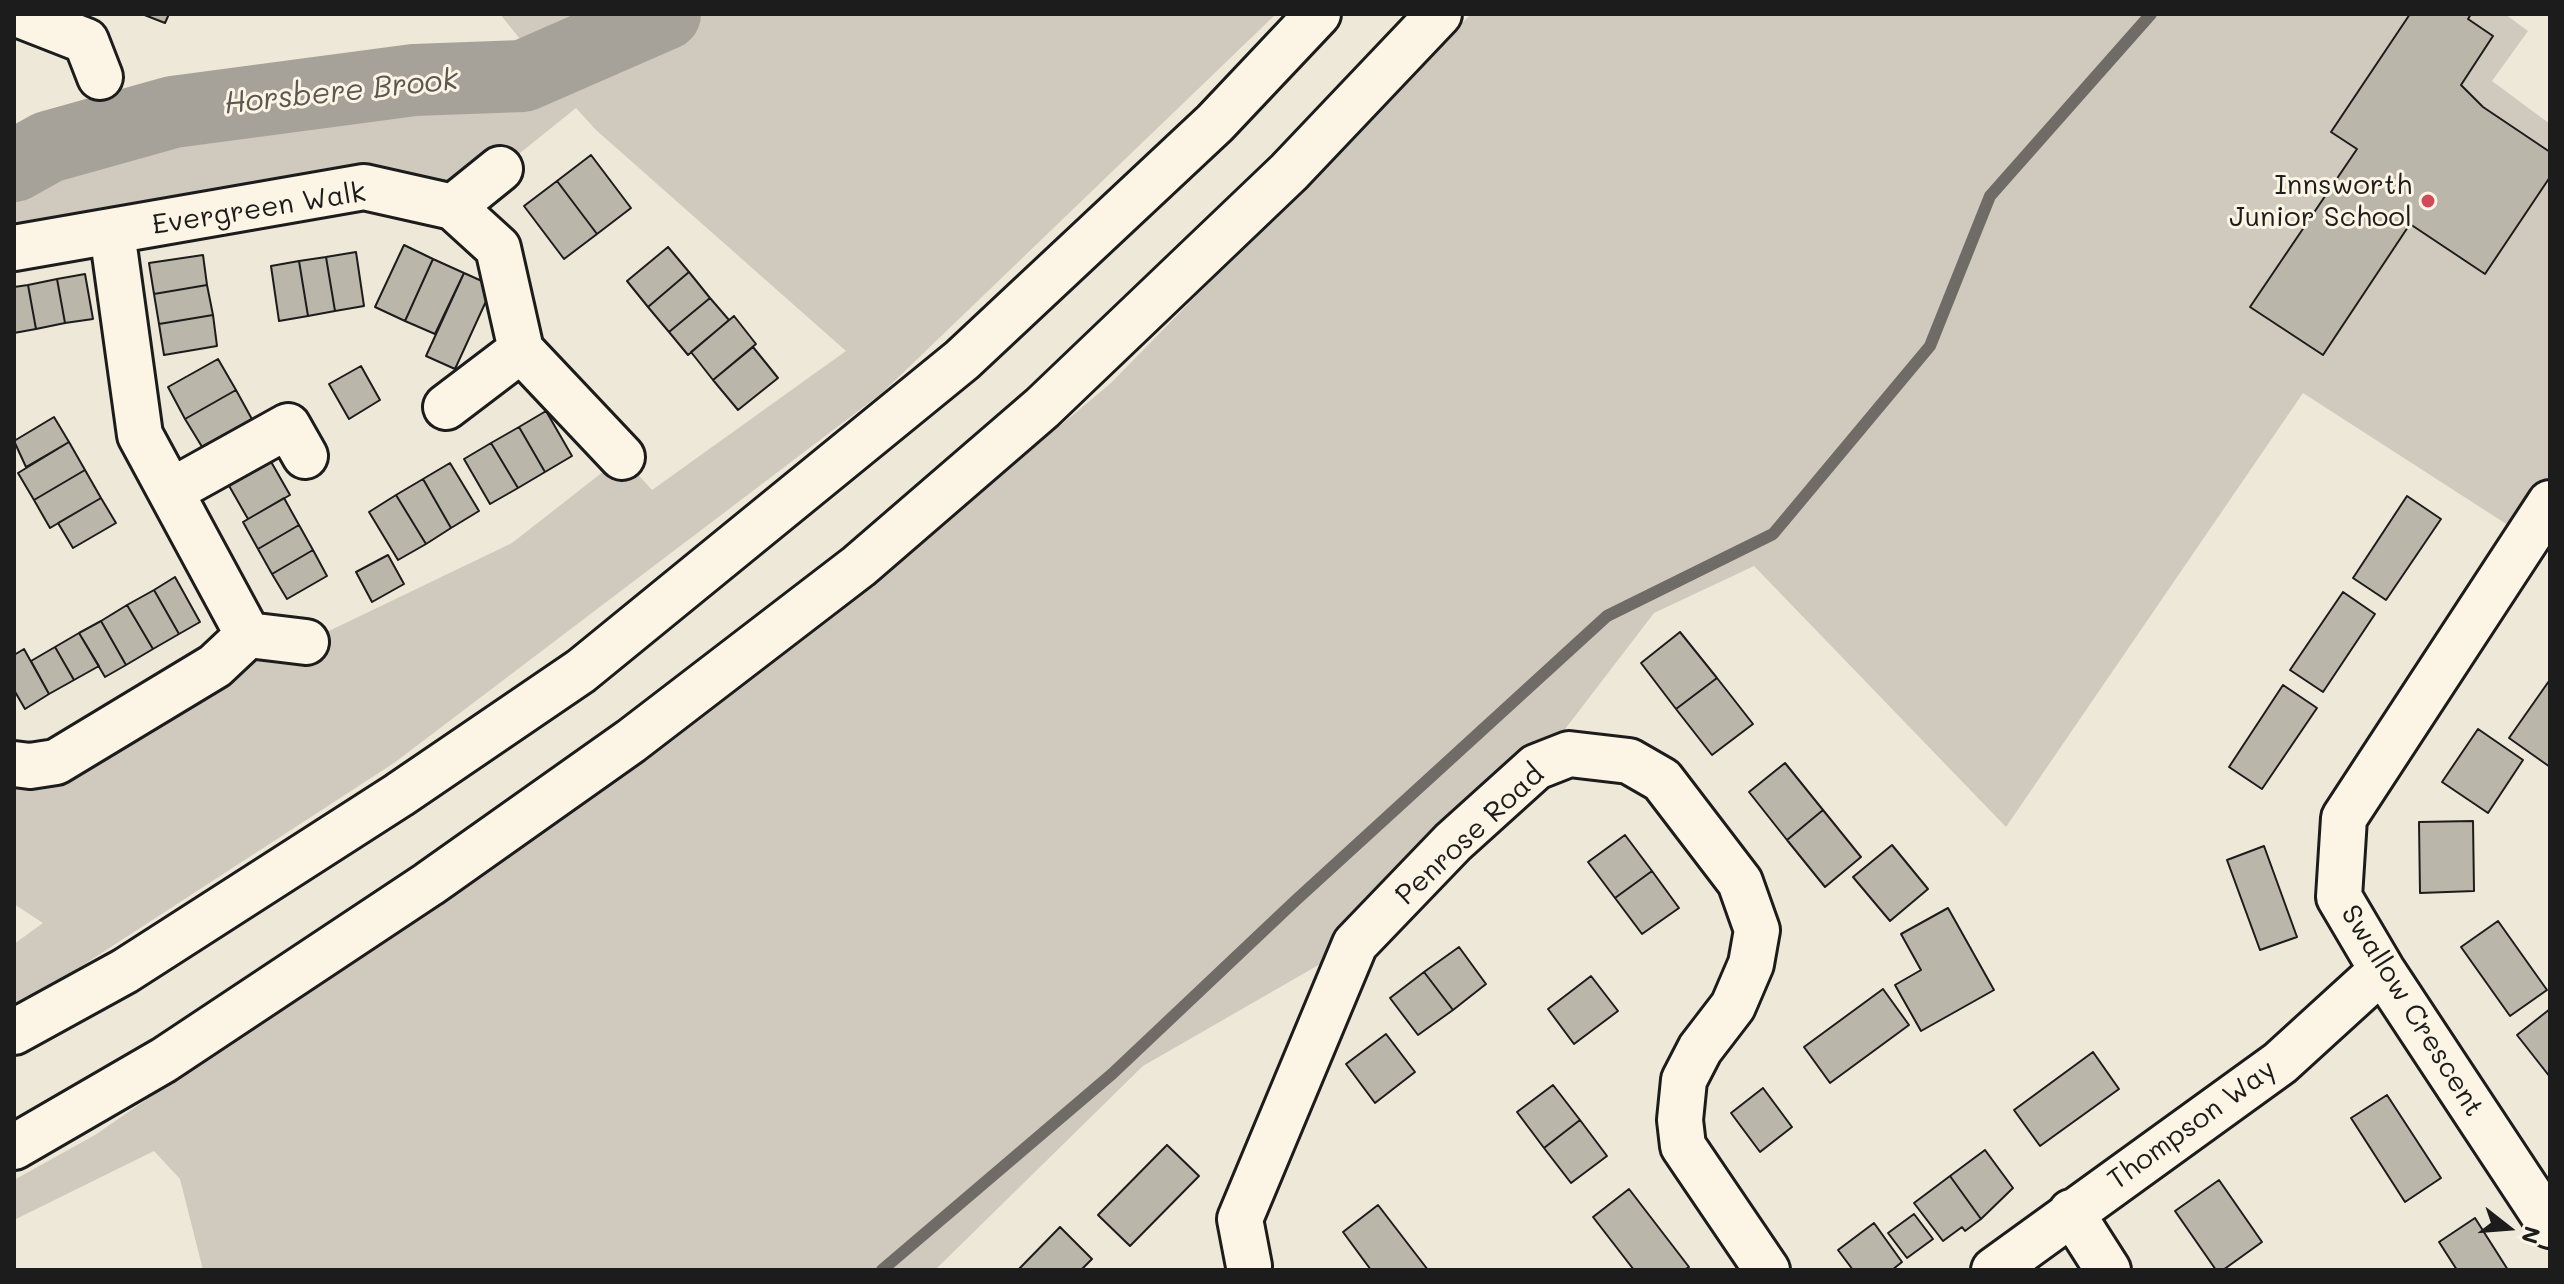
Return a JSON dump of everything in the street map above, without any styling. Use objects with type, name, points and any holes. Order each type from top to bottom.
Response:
[{"type":"main road","points":[[17,14],[86,41],[100,77]]},
{"type":"main road","points":[[14,1032],[125,971],[399,795],[581,671],[962,360],[1215,123],[1318,14]]},
{"type":"main road","points":[[14,1147],[164,1060],[429,884],[631,741],[859,566],[1042,408],[1289,172],[1439,14]]},
{"type":"main road","points":[[453,207],[500,169]]},
{"type":"main road","name":"Evergreen Walk","points":[[14,248],[364,187],[453,207],[498,248],[521,350]]},
{"type":"main road","points":[[112,232],[140,435],[248,635]]},
{"type":"main road","points":[[446,407],[521,350],[622,457]]},
{"type":"main road","points":[[171,491],[288,426],[305,456]]},
{"type":"main road","name":"Swallow Crescent","points":[[2550,503],[2344,818],[2339,897],[2382,970],[2550,1225]]},
{"type":"main road","points":[[248,635],[306,642]]},
{"type":"main road","points":[[14,764],[30,766],[56,762],[215,666],[248,635]]},
{"type":"main road","name":"Penrose Road","points":[[1248,1269],[1240,1219],[1355,944],[1453,842],[1536,767],[1569,754],[1629,761],[1662,780],[1740,882],[1757,930],[1751,964],[1733,1006],[1700,1049],[1684,1080],[1680,1120],[1683,1146],[1767,1270]]},
{"type":"main road","name":"Thompson Way","points":[[1994,1270],[2280,1063],[2382,970]]},
{"type":"main road","points":[[2071,1212],[2108,1270]]},
{"type":"shaded area","points":[[500,14],[1276,14],[882,393],[394,763],[14,1010],[14,944],[43,923],[14,904],[14,764],[215,666],[306,642],[512,543],[622,457],[652,490],[846,351],[596,130],[576,108],[453,207],[364,187],[14,248],[14,143],[103,105],[528,49]]},
{"type":"shaded area","points":[[1471,14],[2505,14],[2528,31],[2492,81],[2550,124],[2550,503],[2528,538],[2303,393],[2006,827],[1754,566],[1654,613],[1536,767],[1355,944],[1143,1066],[935,1270],[203,1270],[180,1179],[154,1151],[14,1220],[14,1180],[95,1135],[604,784],[833,616],[1111,383]]},
{"type":"building","points":[[142,14],[169,14],[165,23]]},
{"type":"building","name":"Innsworth Junior School","points":[[2410,14],[2471,14],[2468,19],[2493,36],[2461,85],[2483,107],[2550,152],[2550,177],[2485,274],[2410,224],[2323,355],[2250,307],[2357,149],[2331,132]]},
{"type":"building","points":[[591,155],[631,208],[597,234],[557,181]]},
{"type":"building","points":[[557,181],[597,234],[564,259],[524,206]]},
{"type":"building","points":[[404,245],[433,259],[405,321],[375,307]]},
{"type":"building","points":[[668,247],[689,272],[648,307],[627,281]]},
{"type":"building","points":[[356,252],[364,306],[335,311],[326,257]]},
{"type":"building","points":[[203,255],[207,285],[154,294],[149,263]]},
{"type":"building","points":[[326,257],[335,311],[308,316],[299,261]]},
{"type":"building","points":[[433,259],[464,273],[435,334],[405,321]]},
{"type":"building","points":[[299,261],[308,316],[279,321],[271,266]]},
{"type":"building","points":[[689,272],[710,298],[669,332],[648,307]]},
{"type":"building","points":[[464,273],[493,286],[455,369],[426,356]]},
{"type":"building","points":[[85,274],[93,319],[65,323],[57,279]]},
{"type":"building","points":[[57,279],[65,323],[36,329],[28,285]]},
{"type":"building","points":[[28,285],[36,329],[14,333],[14,287]]},
{"type":"building","points":[[207,285],[213,315],[159,324],[154,294]]},
{"type":"building","points":[[710,298],[729,320],[688,355],[669,332]]},
{"type":"building","points":[[213,315],[217,346],[164,355],[159,324]]},
{"type":"building","points":[[734,316],[756,344],[713,380],[691,352]]},
{"type":"building","points":[[753,347],[778,378],[738,410],[713,380]]},
{"type":"building","points":[[218,359],[236,390],[185,419],[168,387]]},
{"type":"building","points":[[361,366],[380,400],[349,419],[329,384]]},
{"type":"building","points":[[236,390],[253,421],[204,450],[185,419]]},
{"type":"building","points":[[546,411],[572,456],[545,472],[519,427]]},
{"type":"building","points":[[54,417],[69,442],[26,467],[14,441]]},
{"type":"building","points":[[519,427],[545,472],[518,488],[491,443]]},
{"type":"building","points":[[69,442],[85,470],[34,500],[18,473]]},
{"type":"building","points":[[491,443],[518,488],[490,504],[464,459]]},
{"type":"building","points":[[266,453],[290,495],[248,519],[224,477]]},
{"type":"building","points":[[450,463],[479,511],[451,528],[423,479]]},
{"type":"building","points":[[85,470],[101,498],[50,528],[34,500]]},
{"type":"building","points":[[423,479],[451,528],[426,544],[396,495]]},
{"type":"building","points":[[396,495],[426,544],[398,560],[369,512]]},
{"type":"building","points":[[2407,496],[2441,519],[2386,600],[2353,578]]},
{"type":"building","points":[[101,498],[116,523],[73,548],[58,523]]},
{"type":"building","points":[[284,498],[299,525],[258,549],[243,522]]},
{"type":"building","points":[[299,525],[313,550],[272,574],[258,549]]},
{"type":"building","points":[[313,550],[327,576],[287,599],[272,574]]},
{"type":"building","points":[[388,555],[404,584],[372,602],[356,572]]},
{"type":"building","points":[[175,577],[200,622],[179,634],[154,590]]},
{"type":"building","points":[[154,590],[179,634],[153,649],[127,605]]},
{"type":"building","points":[[2343,592],[2375,614],[2323,692],[2290,670]]},
{"type":"building","points":[[127,605],[153,649],[126,665],[101,621]]},
{"type":"building","points":[[101,621],[126,665],[105,677],[79,633]]},
{"type":"building","points":[[1680,632],[1717,678],[1676,709],[1641,663]]},
{"type":"building","points":[[79,633],[99,666],[74,680],[55,647]]},
{"type":"building","points":[[55,647],[74,680],[49,694],[31,661]]},
{"type":"building","points":[[24,649],[49,694],[25,709],[14,690],[14,655]]},
{"type":"building","points":[[1717,678],[1753,724],[1712,755],[1676,709]]},
{"type":"building","points":[[2550,682],[2550,767],[2509,738]]},
{"type":"building","points":[[2283,685],[2317,708],[2262,789],[2229,767]]},
{"type":"building","points":[[2478,729],[2523,760],[2488,813],[2442,782]]},
{"type":"building","points":[[1785,763],[1823,810],[1787,840],[1749,792]]},
{"type":"building","points":[[1823,810],[1861,857],[1825,887],[1787,840]]},
{"type":"building","points":[[2473,821],[2474,891],[2420,893],[2419,822]]},
{"type":"building","points":[[1625,835],[1652,871],[1615,898],[1588,862]]},
{"type":"building","points":[[1892,845],[1928,889],[1890,921],[1853,877]]},
{"type":"building","points":[[2264,846],[2297,937],[2260,950],[2227,860]]},
{"type":"building","points":[[1652,871],[1679,908],[1642,934],[1615,898]]},
{"type":"building","points":[[1948,908],[1994,990],[1921,1031],[1895,985],[1921,970],[1901,934]]},
{"type":"building","points":[[2498,921],[2547,990],[2510,1016],[2461,947]]},
{"type":"building","points":[[1459,947],[1486,984],[1453,1010],[1424,972]]},
{"type":"building","points":[[1424,972],[1453,1010],[1418,1035],[1390,998]]},
{"type":"building","points":[[1591,976],[1618,1011],[1574,1044],[1548,1009]]},
{"type":"building","points":[[1883,989],[1909,1025],[1830,1083],[1804,1047]]},
{"type":"building","points":[[2550,1009],[2550,1077],[2517,1035]]},
{"type":"building","points":[[1386,1034],[1415,1072],[1375,1103],[1346,1064]]},
{"type":"building","points":[[2093,1052],[2119,1089],[2040,1146],[2014,1110]]},
{"type":"building","points":[[1553,1085],[1580,1120],[1544,1148],[1517,1112]]},
{"type":"building","points":[[1763,1088],[1792,1127],[1760,1152],[1731,1113]]},
{"type":"building","points":[[2387,1095],[2441,1178],[2405,1202],[2351,1118]]},
{"type":"building","points":[[1580,1120],[1607,1156],[1571,1183],[1544,1148]]},
{"type":"building","points":[[1167,1145],[1199,1176],[1130,1246],[1098,1215]]},
{"type":"building","points":[[1985,1150],[2013,1188],[1981,1219],[1950,1176]]},
{"type":"building","points":[[1950,1176],[1981,1219],[1965,1231],[1962,1227],[1943,1241],[1914,1203]]},
{"type":"building","points":[[2219,1180],[2262,1242],[2223,1270],[2216,1270],[2175,1211]]},
{"type":"building","points":[[1629,1189],[1689,1267],[1684,1270],[1634,1270],[1593,1217]]},
{"type":"building","points":[[1378,1205],[1428,1270],[1371,1270],[1343,1232]]},
{"type":"building","points":[[1914,1214],[1933,1239],[1907,1258],[1888,1233]]},
{"type":"building","points":[[2475,1218],[2508,1270],[2457,1270],[2439,1242]]},
{"type":"building","points":[[1874,1223],[1902,1262],[1892,1270],[1853,1270],[1838,1250]]},
{"type":"building","points":[[1060,1227],[1092,1259],[1081,1270],[1018,1270]]},
{"type":"waterway","name":"Horsbere Brook","points":[[14,166],[48,147],[173,112],[414,80],[523,76],[665,14]]},
{"type":"waterway","points":[[882,1270],[1112,1074],[1295,901],[1607,616],[1773,534],[1930,346],[1990,196],[2151,14]]},
{"type":"place","name":"Innsworth Junior School","points":[[2428,201]]}]
